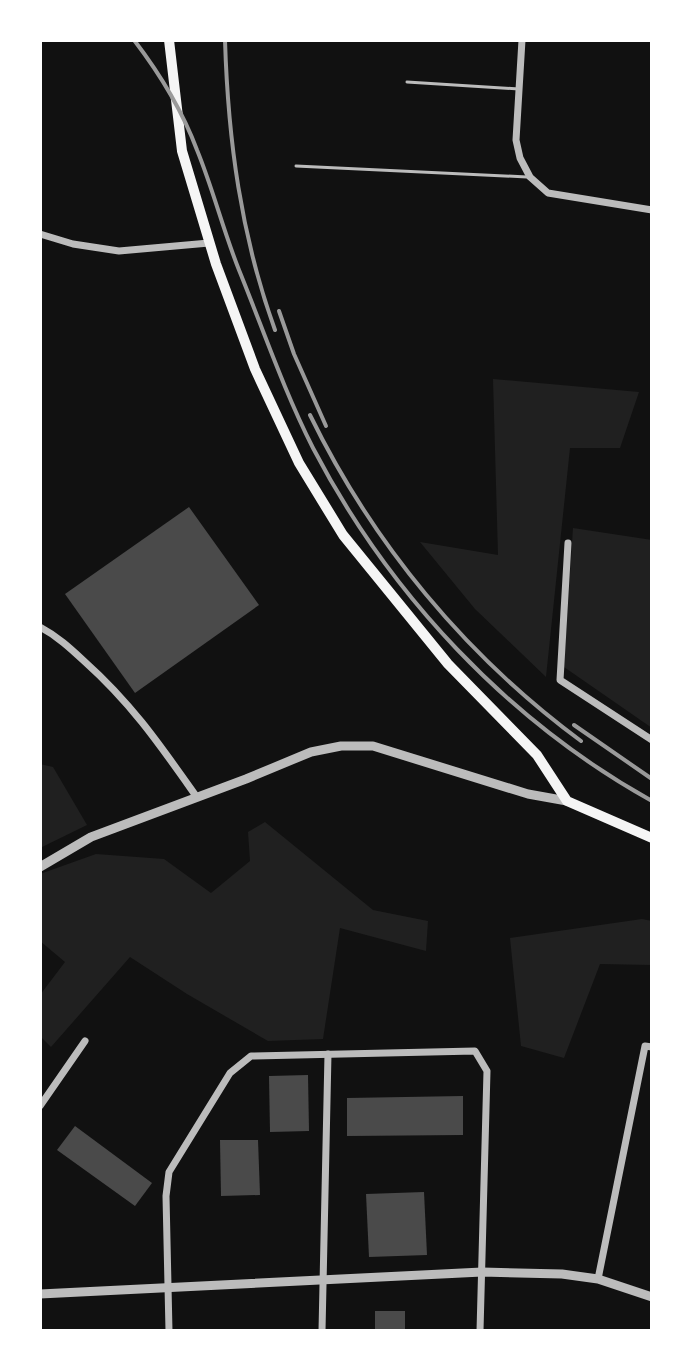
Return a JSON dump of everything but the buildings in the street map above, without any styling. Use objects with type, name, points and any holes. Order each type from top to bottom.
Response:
[{"type":"main road","points":[[169,40],[182,151],[209,243],[255,369],[299,463],[343,535],[448,664],[537,755],[567,801],[652,838]]},
{"type":"street","points":[[522,40],[516,140],[520,158],[530,177],[548,193],[652,210]]},
{"type":"street","points":[[40,234],[73,244],[119,251],[209,243]]},
{"type":"street","points":[[568,543],[560,680],[652,740]]},
{"type":"street","points":[[40,627],[55,635],[119,693],[196,796]]},
{"type":"street","points":[[40,867],[91,837],[311,752],[341,746],[373,746],[528,794],[567,801]]},
{"type":"street","points":[[40,1106],[85,1041]]},
{"type":"street","points":[[598,1279],[648,1046]]},
{"type":"street","points":[[169,1331],[166,1196],[169,1172],[230,1073],[251,1056],[475,1051],[487,1071],[480,1331]]},
{"type":"street","points":[[322,1331],[328,1054]]},
{"type":"street","points":[[40,1294],[482,1272],[562,1274],[598,1279],[652,1297]]},
{"type":"lane","points":[[407,82],[519,89]]},
{"type":"lane","points":[[296,166],[530,177]]},
{"type":"shaded area","points":[[493,379],[639,392],[620,448],[570,448],[546,677],[475,609],[420,542],[498,555]]},
{"type":"shaded area","points":[[573,528],[652,540],[652,728],[564,667]]},
{"type":"shaded area","points":[[40,764],[53,767],[87,825],[40,848]]},
{"type":"shaded area","points":[[265,822],[373,910],[428,921],[426,951],[340,928],[323,1039],[268,1041],[130,957],[51,1047],[40,1036],[40,995],[65,962],[40,941],[40,874],[96,854],[164,859],[211,893],[250,861],[248,832]]},
{"type":"shaded area","points":[[642,919],[652,921],[652,965],[600,964],[564,1058],[521,1046],[510,938]]},
{"type":"railway","points":[[134,40],[170,93],[191,135],[239,270],[302,426],[343,502],[378,554],[416,603],[501,693],[599,769],[652,801]]},
{"type":"railway","points":[[225,40],[229,114],[238,187],[253,259],[275,330]]},
{"type":"railway","points":[[279,311],[326,426]]},
{"type":"railway","points":[[310,415],[363,508],[426,594],[461,635],[499,672],[581,741]]},
{"type":"railway","points":[[574,725],[652,779]]}]
